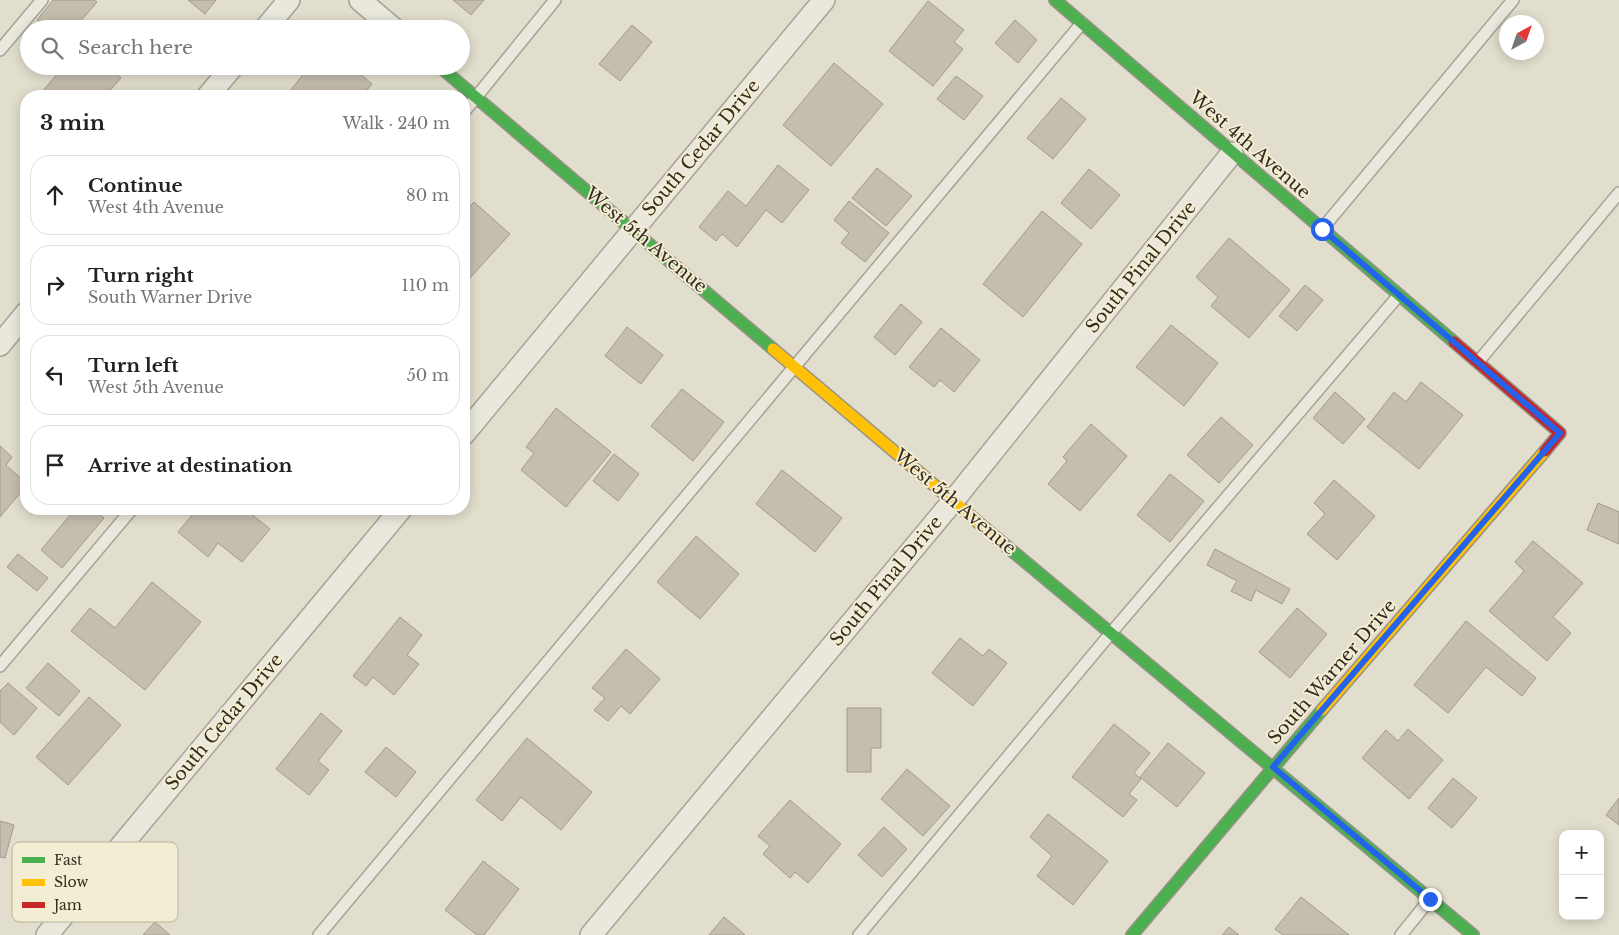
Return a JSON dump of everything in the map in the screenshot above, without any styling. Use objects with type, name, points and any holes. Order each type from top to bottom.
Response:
[{"type":"street","points":[[272,20],[289,0]]},
{"type":"street","points":[[360,0],[383,20]]},
{"type":"street","name":"South Cedar Drive","points":[[470,427],[824,0]]},
{"type":"street","name":"West 4th Avenue","points":[[1055,0],[1560,433]]},
{"type":"street","points":[[213,90],[226,75]]},
{"type":"street","name":"West 5th Avenue","points":[[449,75],[467,90]]},
{"type":"street","name":"West 5th Avenue","points":[[470,93],[953,501],[1473,935]]},
{"type":"street","name":"South Pinal Drive","points":[[591,935],[953,501],[1232,153]]},
{"type":"street","points":[[0,344],[20,320]]},
{"type":"street","name":"South Warner Drive","points":[[1132,935],[1273,767],[1560,433]]},
{"type":"street","name":"South Cedar Drive","points":[[124,842],[396,515]]},
{"type":"street","name":"South Cedar Drive","points":[[47,935],[58,922]]},
{"type":"lane","points":[[25,20],[42,0]]},
{"type":"lane","points":[[470,105],[555,0]]},
{"type":"lane","points":[[1067,11],[1076,0]]},
{"type":"lane","points":[[1322,229],[1513,0]]},
{"type":"lane","points":[[320,935],[1082,24]]},
{"type":"lane","points":[[0,50],[20,26]]},
{"type":"lane","points":[[1478,362],[1619,193]]},
{"type":"lane","points":[[859,935],[1111,633],[1398,295]]},
{"type":"lane","points":[[0,666],[127,515]]},
{"type":"lane","points":[[1400,935],[1430,899]]},
{"type":"building","points":[[53,0],[94,0],[97,2],[82,20],[37,20]]},
{"type":"building","points":[[188,0],[216,0],[205,14]]},
{"type":"building","points":[[453,0],[484,0],[471,15]]},
{"type":"building","points":[[928,1],[964,30],[954,42],[963,49],[933,86],[889,51]]},
{"type":"building","points":[[1015,20],[1037,40],[1018,63],[995,43]]},
{"type":"building","points":[[632,25],[652,42],[620,81],[599,64]]},
{"type":"building","points":[[834,63],[883,104],[831,166],[783,125]]},
{"type":"building","points":[[56,75],[118,75],[121,78],[110,90],[44,90]]},
{"type":"building","points":[[303,75],[362,75],[372,84],[367,90],[291,90]]},
{"type":"building","points":[[956,76],[983,96],[964,120],[937,99]]},
{"type":"building","points":[[1061,98],[1086,119],[1053,159],[1027,138]]},
{"type":"building","points":[[778,165],[809,190],[782,223],[766,210],[737,247],[722,234],[716,241],[699,227],[728,191],[746,206]]},
{"type":"building","points":[[877,168],[912,196],[886,226],[852,198]]},
{"type":"building","points":[[1089,169],[1120,195],[1091,229],[1061,203]]},
{"type":"building","points":[[849,201],[889,233],[865,262],[841,243],[849,233],[834,220]]},
{"type":"building","points":[[474,202],[510,234],[470,278],[470,206]]},
{"type":"building","points":[[1042,211],[1082,244],[1023,317],[983,284]]},
{"type":"building","points":[[1229,238],[1290,290],[1249,338],[1211,306],[1218,297],[1196,277]]},
{"type":"building","points":[[1305,285],[1323,300],[1297,331],[1279,316]]},
{"type":"building","points":[[901,304],[922,322],[895,355],[874,337]]},
{"type":"building","points":[[1171,325],[1218,363],[1184,406],[1136,367]]},
{"type":"building","points":[[627,327],[663,355],[641,384],[605,356]]},
{"type":"building","points":[[941,328],[980,360],[954,392],[940,380],[934,387],[909,367]]},
{"type":"building","points":[[1421,382],[1463,415],[1419,469],[1367,427],[1394,392],[1406,402]]},
{"type":"building","points":[[682,389],[724,422],[693,461],[651,426]]},
{"type":"building","points":[[1335,392],[1365,419],[1343,444],[1313,418]]},
{"type":"building","points":[[556,408],[611,452],[566,507],[521,470],[534,453],[526,447]]},
{"type":"building","points":[[1221,417],[1253,445],[1219,483],[1187,455]]},
{"type":"building","points":[[1091,424],[1127,456],[1080,511],[1048,484],[1067,461],[1063,457]]},
{"type":"building","points":[[0,446],[12,457],[6,465],[20,478],[20,493],[0,517]]},
{"type":"building","points":[[614,454],[639,474],[618,501],[593,481]]},
{"type":"building","points":[[782,470],[842,518],[815,552],[756,504]]},
{"type":"building","points":[[1170,474],[1204,501],[1170,542],[1137,515]]},
{"type":"building","points":[[1334,480],[1375,516],[1337,560],[1307,534],[1325,514],[1314,503]]},
{"type":"building","points":[[1598,503],[1619,512],[1619,544],[1587,530]]},
{"type":"building","points":[[70,515],[100,515],[104,518],[62,568],[41,550]]},
{"type":"building","points":[[192,515],[252,515],[270,529],[242,562],[218,543],[208,557],[178,532]]},
{"type":"building","points":[[696,536],[739,574],[700,619],[657,582]]},
{"type":"building","points":[[1533,541],[1583,583],[1553,617],[1571,633],[1547,661],[1489,611],[1524,571],[1515,562]]},
{"type":"building","points":[[1215,549],[1290,589],[1282,604],[1256,590],[1251,601],[1231,591],[1237,581],[1207,565]]},
{"type":"building","points":[[18,554],[48,578],[37,591],[7,567]]},
{"type":"building","points":[[152,582],[201,622],[145,690],[71,631],[90,608],[115,628]]},
{"type":"building","points":[[1297,608],[1327,634],[1290,678],[1259,652]]},
{"type":"building","points":[[400,617],[422,635],[407,655],[419,664],[394,695],[373,677],[366,686],[353,676]]},
{"type":"building","points":[[1466,621],[1536,678],[1522,696],[1486,667],[1448,713],[1414,685]]},
{"type":"building","points":[[960,638],[983,656],[989,649],[1007,663],[973,706],[932,673]]},
{"type":"building","points":[[626,649],[660,679],[630,714],[621,706],[608,721],[594,710],[605,698],[592,688]]},
{"type":"building","points":[[48,663],[80,691],[59,716],[26,688]]},
{"type":"building","points":[[8,683],[37,708],[14,735],[0,722],[0,691]]},
{"type":"building","points":[[89,697],[121,725],[68,785],[36,757]]},
{"type":"building","points":[[847,708],[881,708],[881,748],[871,748],[871,772],[847,772]]},
{"type":"building","points":[[321,713],[342,731],[318,761],[329,770],[309,795],[276,769]]},
{"type":"building","points":[[1114,724],[1150,753],[1134,773],[1141,779],[1129,794],[1137,800],[1123,817],[1072,777]]},
{"type":"building","points":[[1408,729],[1443,760],[1409,799],[1362,758],[1386,730],[1398,741]]},
{"type":"building","points":[[527,738],[592,792],[561,830],[521,797],[502,821],[476,800]]},
{"type":"building","points":[[1168,743],[1205,773],[1177,807],[1140,777]]},
{"type":"building","points":[[386,747],[416,772],[396,797],[365,772]]},
{"type":"building","points":[[907,769],[950,806],[923,836],[881,799]]},
{"type":"building","points":[[1453,778],[1477,798],[1452,828],[1428,808]]},
{"type":"building","points":[[1619,798],[1619,825],[1606,815]]},
{"type":"building","points":[[790,800],[841,844],[808,883],[795,872],[790,878],[763,854],[770,846],[758,836]]},
{"type":"building","points":[[1048,814],[1108,861],[1073,905],[1037,876],[1052,856],[1030,837]]},
{"type":"building","points":[[0,821],[14,825],[5,858],[0,857]]},
{"type":"building","points":[[884,827],[907,849],[882,877],[858,855]]},
{"type":"building","points":[[483,861],[519,889],[484,935],[477,935],[445,910]]},
{"type":"building","points":[[1301,897],[1349,935],[1283,935],[1275,929]]},
{"type":"building","points":[[724,917],[745,935],[709,935]]},
{"type":"building","points":[[155,922],[170,935],[143,935]]},
{"type":"building","points":[[1229,927],[1239,935],[1222,935]]},
{"type":"traffic: fast","points":[[1055,0],[1454,342]]},
{"type":"traffic: fast","points":[[450,75],[467,90]]},
{"type":"traffic: fast","points":[[470,92],[773,349]]},
{"type":"traffic: fast","points":[[999,540],[1473,935]]},
{"type":"traffic: fast","points":[[1132,935],[1322,710]]},
{"type":"traffic: slow","points":[[773,349],[999,540]]},
{"type":"traffic: slow","points":[[1322,710],[1545,451]]},
{"type":"traffic: jam","points":[[1454,342],[1560,433],[1545,451]]},
{"type":"route","points":[[1322,229],[1560,433],[1273,767],[1430,899]]}]
